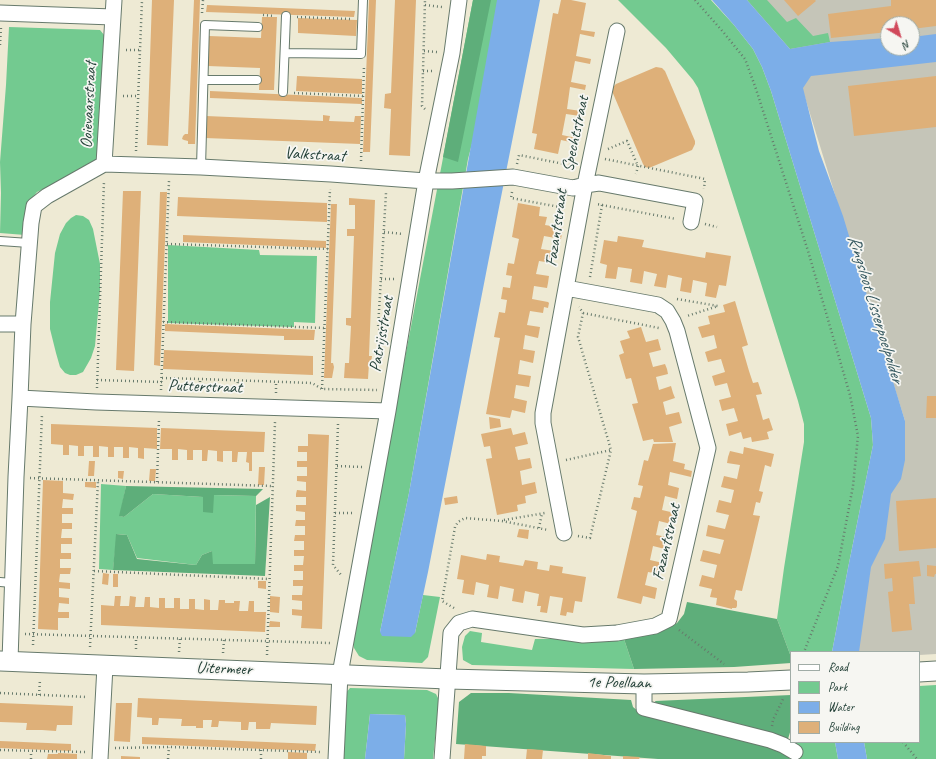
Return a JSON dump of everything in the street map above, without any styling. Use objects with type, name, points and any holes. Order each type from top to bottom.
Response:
[{"type":"street","name":"Ooievaarstraat","points":[[5,661],[11,633],[6,582],[16,477],[23,324],[29,243],[34,206],[47,196],[104,164],[114,0]]},
{"type":"street","name":"Patrijsstraat","points":[[336,756],[340,674],[392,390],[426,181],[452,53],[459,0]]},
{"type":"street","points":[[0,13],[32,7],[113,17]]},
{"type":"street","name":"Spechtstraat","points":[[617,30],[585,185],[599,183],[695,201]]},
{"type":"street","name":"Valkstraat","points":[[104,164],[331,174],[426,181]]},
{"type":"street","name":"Fazantstraat","points":[[426,181],[452,181],[513,176],[573,188],[585,185],[543,413],[543,423],[550,464],[564,533]]},
{"type":"street","points":[[691,222],[695,201]]},
{"type":"street","name":"Fazantstraat","points":[[566,288],[658,305],[666,311],[675,326],[708,448],[669,619]]},
{"type":"street","points":[[0,324],[23,324]]},
{"type":"street","name":"Putterstraat","points":[[20,398],[96,402],[388,411]]},
{"type":"street","points":[[442,759],[451,633],[459,623],[472,619],[583,634],[617,633],[655,626],[669,619]]},
{"type":"street","name":"Uitermeer","points":[[5,661],[448,679]]},
{"type":"street","points":[[97,665],[103,697],[100,753]]},
{"type":"street","points":[[920,672],[936,671]]},
{"type":"street","name":"1e Poellaan","points":[[448,679],[644,684],[748,682],[789,685]]},
{"type":"street","points":[[644,684],[644,708],[770,740],[795,752]]},
{"type":"lane","points":[[285,53],[361,54],[363,0]]},
{"type":"lane","points":[[283,92],[286,16]]},
{"type":"lane","points":[[200,168],[205,25],[258,28]]},
{"type":"lane","points":[[204,80],[257,80]]},
{"type":"lane","points":[[0,241],[29,243]]},
{"type":"path","points":[[136,166],[142,0]]},
{"type":"path","points":[[425,0],[422,106],[437,126]]},
{"type":"path","points":[[695,0],[745,58],[808,251],[850,395],[858,436],[853,486],[838,566],[804,651]]},
{"type":"path","points":[[258,28],[259,15],[363,19]]},
{"type":"path","points":[[361,54],[365,60],[361,177]]},
{"type":"path","points":[[283,92],[363,96]]},
{"type":"path","points":[[591,157],[627,140],[638,166],[633,190]]},
{"type":"path","points":[[591,157],[705,179],[702,195],[695,201]]},
{"type":"path","points":[[96,402],[104,164]]},
{"type":"path","points":[[157,482],[162,382],[169,166]]},
{"type":"path","points":[[322,389],[331,174]]},
{"type":"path","points":[[387,178],[378,328],[399,346]]},
{"type":"path","points":[[582,201],[717,227]]},
{"type":"path","points":[[587,292],[602,205]]},
{"type":"path","points":[[166,244],[328,250]]},
{"type":"path","points":[[583,313],[675,326],[718,306],[668,297],[658,305]]},
{"type":"path","points":[[164,322],[324,328]]},
{"type":"path","points":[[162,378],[276,381],[312,383],[322,389],[392,390]]},
{"type":"path","points":[[97,380],[162,382]]},
{"type":"path","points":[[266,671],[276,381]]},
{"type":"path","points":[[32,662],[43,399]]},
{"type":"path","points":[[339,410],[333,565],[355,592]]},
{"type":"path","points":[[550,464],[611,450]]},
{"type":"path","points":[[337,466],[378,467]]},
{"type":"path","points":[[16,477],[272,486]]},
{"type":"path","points":[[97,665],[90,636],[98,480]]},
{"type":"path","points":[[502,521],[559,510]]},
{"type":"path","points":[[539,528],[542,513]]},
{"type":"path","points":[[94,571],[269,579]]},
{"type":"path","points":[[669,619],[681,632],[748,682]]},
{"type":"path","points":[[11,633],[346,644]]},
{"type":"path","points":[[770,740],[773,720],[789,685]]},
{"type":"path","points":[[0,693],[103,697]]},
{"type":"path","points":[[904,743],[917,759]]},
{"type":"path","points":[[0,750],[100,753],[169,747],[261,750],[336,756]]},
{"type":"path","points":[[168,759],[169,747]]},
{"type":"path","points":[[261,750],[261,759]]},
{"type":"path","points":[[31,751],[31,759]]},
{"type":"shaded area","points":[[747,0],[936,0],[936,654],[920,655],[920,651],[849,651],[905,421],[790,49]]},
{"type":"green space","points":[[473,0],[499,0],[488,82],[468,159],[409,493],[380,632],[415,633],[423,595],[440,597],[428,657],[422,663],[367,660],[359,656],[354,648],[352,637]]},
{"type":"green space","points":[[473,0],[491,0],[458,162],[443,157]]},
{"type":"green space","points":[[618,0],[711,0],[753,49],[771,91],[871,418],[873,445],[832,651],[790,651],[790,654],[777,619],[804,442],[804,424],[759,277],[698,88],[666,48]]},
{"type":"green space","points":[[747,0],[767,0],[787,22],[796,18],[813,36],[828,33],[830,42],[790,49]]},
{"type":"green space","points":[[9,27],[100,30],[105,36],[99,158],[95,166],[37,192],[29,202],[25,235],[0,233],[0,162]]},
{"type":"green space","points":[[76,215],[83,216],[89,220],[93,229],[100,264],[100,290],[95,346],[91,358],[83,372],[76,375],[70,375],[65,373],[60,367],[56,353],[50,329],[50,302],[55,253],[60,234],[66,223]]},
{"type":"green space","points":[[168,245],[259,250],[260,255],[317,256],[315,323],[294,322],[294,327],[168,323]]},
{"type":"green space","points":[[101,484],[126,486],[120,516],[124,517],[153,494],[203,497],[213,513],[213,495],[256,496],[255,564],[212,564],[212,551],[202,555],[196,565],[137,558],[127,535],[117,534],[113,570],[99,569]]},
{"type":"green space","points":[[126,486],[263,489],[256,496],[214,495],[213,513],[203,512],[203,497],[153,494],[124,517],[119,516]]},
{"type":"green space","points":[[270,497],[265,576],[113,570],[116,534],[127,535],[137,559],[196,565],[202,555],[212,551],[213,564],[255,564],[256,505]]},
{"type":"green space","points":[[687,602],[777,619],[790,654],[790,663],[734,667],[634,669],[623,636],[666,629],[677,623],[684,614]]},
{"type":"green space","points":[[470,631],[482,633],[481,642],[532,650],[535,639],[623,636],[634,669],[472,665],[463,660],[462,647],[465,636]]},
{"type":"green space","points":[[936,685],[936,759],[867,759],[864,743],[920,743],[920,686]]},
{"type":"green space","points":[[350,688],[427,690],[436,694],[439,700],[433,759],[404,759],[406,724],[405,715],[370,714],[365,759],[342,759],[345,694]]},
{"type":"green space","points":[[471,693],[509,693],[631,700],[633,707],[639,712],[760,743],[792,756],[789,759],[658,759],[456,744],[459,702]]},
{"type":"green space","points":[[790,695],[790,732],[788,739],[657,706],[655,701]]},
{"type":"green space","points":[[792,743],[835,743],[838,759],[789,759],[792,756]]},
{"type":"water","points":[[497,0],[540,0],[415,633],[411,637],[382,636],[380,632],[409,493]]},
{"type":"water","points":[[712,0],[747,0],[790,49],[830,42],[880,39],[880,56],[920,56],[920,36],[936,34],[936,62],[811,76],[803,88],[819,151],[843,216],[905,421],[905,460],[901,479],[891,494],[885,539],[871,567],[859,651],[832,651],[873,445],[871,418],[771,91],[753,49]]},
{"type":"water","points":[[370,714],[405,715],[406,724],[404,759],[365,759]]},
{"type":"water","points":[[835,743],[864,743],[867,759],[838,759]]},
{"type":"building","points":[[152,0],[174,0],[168,146],[147,145]]},
{"type":"building","points":[[194,0],[200,0],[195,144],[188,144],[188,141],[182,139],[185,134],[188,134]]},
{"type":"building","points":[[369,0],[376,0],[370,152],[363,152]]},
{"type":"building","points":[[395,0],[416,0],[410,156],[389,155],[391,109],[384,108],[385,94],[391,93]]},
{"type":"building","points":[[561,0],[586,3],[581,30],[595,32],[594,37],[580,34],[576,56],[591,59],[590,64],[575,61],[571,82],[586,85],[585,90],[570,87],[567,109],[581,111],[580,116],[566,114],[562,135],[576,138],[575,143],[561,140],[558,154],[534,149],[537,134],[532,133],[553,13],[558,14]]},
{"type":"building","points":[[784,0],[815,0],[816,1],[798,16]]},
{"type":"building","points":[[891,0],[936,0],[936,26],[920,28],[920,16],[880,16],[880,33],[831,38],[828,14],[891,6]]},
{"type":"building","points":[[207,5],[355,11],[354,17],[206,12]]},
{"type":"building","points":[[262,17],[277,17],[274,90],[259,90],[260,68],[208,66],[209,36],[261,38]]},
{"type":"building","points":[[298,18],[357,20],[356,36],[298,33]]},
{"type":"building","points":[[656,67],[662,68],[665,71],[695,144],[692,150],[649,168],[645,167],[643,164],[612,91],[616,84]]},
{"type":"building","points":[[297,76],[362,79],[362,94],[296,91]]},
{"type":"building","points":[[936,76],[936,127],[854,136],[848,86]]},
{"type":"building","points":[[210,91],[362,98],[362,104],[210,98]]},
{"type":"building","points":[[323,115],[330,116],[329,121],[354,122],[355,116],[361,116],[360,144],[205,138],[206,116],[323,121]]},
{"type":"building","points":[[123,191],[141,191],[134,371],[116,370]]},
{"type":"building","points":[[160,192],[167,192],[160,366],[154,365]]},
{"type":"building","points":[[178,197],[327,203],[327,222],[177,216]]},
{"type":"building","points":[[349,198],[375,200],[369,356],[372,356],[371,363],[369,363],[368,379],[344,378],[345,363],[349,363],[351,326],[346,325],[346,318],[351,318],[354,236],[347,236],[347,229],[355,229],[355,205],[349,205]]},
{"type":"building","points":[[518,203],[540,207],[539,216],[547,217],[545,225],[563,228],[561,239],[544,236],[541,249],[554,251],[552,263],[539,261],[536,274],[549,276],[548,283],[547,288],[534,286],[532,299],[549,303],[548,308],[544,307],[543,313],[530,311],[527,325],[540,327],[539,333],[538,338],[525,335],[523,349],[535,351],[533,363],[520,360],[518,374],[531,376],[529,387],[516,385],[514,398],[527,401],[525,413],[512,410],[510,418],[486,414],[500,338],[494,337],[499,312],[505,313],[507,300],[501,299],[503,287],[510,288],[512,276],[506,275],[508,263],[514,264],[519,239],[512,237]]},
{"type":"building","points":[[331,204],[337,204],[331,363],[333,363],[334,367],[332,378],[324,378]]},
{"type":"building","points":[[183,235],[326,241],[326,248],[183,242]]},
{"type":"building","points":[[618,236],[644,240],[642,247],[705,258],[706,252],[731,256],[726,286],[719,285],[716,298],[705,296],[707,283],[693,280],[691,293],[680,291],[682,278],[668,275],[666,288],[654,286],[657,274],[644,271],[642,284],[630,282],[632,269],[618,267],[616,279],[605,278],[607,265],[600,263],[604,240],[617,242]]},
{"type":"building","points":[[735,301],[748,345],[742,347],[753,383],[758,382],[762,394],[756,395],[763,420],[769,418],[773,430],[767,432],[769,439],[752,442],[751,437],[743,439],[741,432],[729,436],[726,424],[738,421],[734,408],[722,411],[719,400],[731,397],[727,383],[715,386],[712,376],[725,372],[721,359],[708,362],[705,352],[717,348],[714,335],[702,338],[698,327],[710,324],[708,316],[725,312],[723,305]]},
{"type":"building","points":[[165,324],[315,330],[314,340],[284,340],[284,336],[165,331]]},
{"type":"building","points":[[641,327],[646,342],[658,339],[661,350],[649,353],[653,367],[665,364],[667,369],[668,374],[656,377],[659,390],[671,386],[675,398],[663,402],[666,415],[679,412],[682,423],[669,427],[673,442],[654,442],[653,439],[643,441],[632,404],[638,403],[631,378],[626,379],[619,355],[624,353],[620,341],[630,338],[627,331]]},
{"type":"building","points":[[164,350],[313,356],[313,375],[163,369]]},
{"type":"building","points":[[927,396],[936,396],[936,418],[926,418]]},
{"type":"building","points":[[489,417],[500,419],[501,427],[490,429]]},
{"type":"building","points":[[51,424],[157,428],[157,449],[144,448],[144,459],[138,458],[138,448],[129,447],[129,458],[123,458],[123,447],[114,447],[114,457],[108,457],[108,447],[99,446],[99,457],[93,457],[93,446],[84,446],[84,456],[78,456],[78,446],[69,445],[69,455],[63,455],[63,445],[51,444]]},
{"type":"building","points":[[161,428],[265,432],[264,452],[252,452],[252,471],[249,471],[249,463],[246,462],[247,452],[238,452],[237,462],[232,462],[232,451],[223,451],[223,462],[217,461],[217,451],[208,450],[207,461],[202,461],[202,450],[193,450],[193,460],[187,460],[187,450],[178,449],[178,460],[172,460],[172,449],[160,449]]},
{"type":"building","points":[[511,428],[513,435],[525,432],[528,444],[515,447],[518,460],[530,458],[532,468],[520,471],[522,485],[535,482],[537,493],[525,496],[526,503],[517,505],[518,511],[497,515],[486,459],[492,458],[490,446],[484,447],[481,434]]},
{"type":"building","points":[[308,434],[329,435],[322,629],[301,628],[302,616],[292,615],[292,609],[302,610],[302,601],[292,600],[292,595],[302,595],[303,586],[293,586],[293,580],[303,580],[303,571],[294,571],[294,565],[303,565],[304,556],[294,556],[294,550],[304,550],[304,541],[294,541],[295,535],[305,535],[305,526],[295,526],[296,520],[305,520],[305,512],[296,511],[296,505],[306,505],[306,497],[296,497],[296,494],[297,490],[306,491],[306,482],[297,481],[297,476],[307,476],[307,467],[297,467],[297,461],[307,461],[307,452],[298,452],[298,446],[308,446]]},
{"type":"building","points":[[676,443],[673,461],[685,464],[684,469],[692,471],[691,477],[670,472],[668,485],[679,488],[677,499],[665,496],[662,510],[679,514],[678,519],[672,518],[671,524],[659,521],[656,535],[668,537],[665,549],[653,546],[650,560],[663,563],[660,574],[648,572],[645,585],[657,588],[655,599],[643,596],[641,604],[617,598],[637,511],[631,509],[634,497],[640,498],[643,486],[638,485],[644,460],[648,461],[653,444]]},
{"type":"building","points":[[744,447],[774,454],[771,467],[765,465],[759,491],[763,492],[760,503],[756,502],[753,515],[760,516],[742,591],[736,590],[734,599],[737,601],[737,606],[736,608],[732,609],[716,605],[717,598],[710,597],[712,589],[699,586],[702,575],[714,578],[717,565],[700,561],[703,550],[720,554],[724,540],[706,536],[708,525],[725,529],[729,515],[716,512],[719,500],[731,503],[734,490],[721,487],[724,476],[737,479],[740,465],[727,463],[730,451],[743,454]]},
{"type":"building","points":[[89,461],[95,461],[94,476],[88,476]]},
{"type":"building","points":[[259,467],[265,467],[264,485],[258,485]]},
{"type":"building","points":[[150,469],[156,469],[155,481],[149,481]]},
{"type":"building","points":[[118,471],[124,471],[123,479],[118,478]]},
{"type":"building","points":[[43,480],[63,481],[63,493],[74,494],[73,500],[63,499],[62,508],[73,508],[73,514],[62,514],[62,523],[72,523],[72,529],[62,529],[61,538],[72,538],[72,544],[61,544],[61,553],[71,553],[71,559],[60,559],[60,568],[71,568],[70,574],[60,574],[59,582],[70,583],[70,589],[59,588],[59,597],[69,598],[69,604],[59,603],[58,612],[69,612],[69,618],[58,618],[58,630],[38,629]]},
{"type":"building","points":[[85,482],[96,482],[96,488],[85,487]]},
{"type":"building","points":[[457,496],[458,503],[445,505],[444,498]]},
{"type":"building","points":[[936,498],[936,548],[899,551],[896,501]]},
{"type":"building","points":[[519,529],[529,530],[528,539],[517,537]]},
{"type":"building","points":[[487,554],[500,556],[499,562],[523,566],[525,560],[538,562],[537,569],[549,571],[550,565],[563,567],[562,573],[586,577],[582,602],[575,601],[573,613],[567,612],[566,616],[560,615],[563,598],[550,596],[547,613],[540,612],[541,606],[537,606],[539,594],[525,591],[523,603],[512,601],[514,589],[500,586],[498,599],[487,597],[489,585],[476,582],[474,595],[462,593],[464,580],[457,579],[461,555],[486,560]]},
{"type":"building","points":[[919,561],[921,576],[913,577],[915,604],[909,604],[912,630],[892,632],[888,592],[893,591],[892,578],[885,579],[884,564]]},
{"type":"building","points":[[927,565],[936,566],[936,574],[934,577],[927,576]]},
{"type":"building","points":[[103,573],[109,574],[108,585],[102,584]]},
{"type":"building","points":[[113,574],[118,574],[118,587],[113,587]]},
{"type":"building","points":[[258,581],[266,581],[266,589],[258,588]]},
{"type":"building","points":[[115,596],[121,596],[120,606],[129,606],[130,596],[136,597],[135,607],[144,607],[145,597],[150,597],[150,607],[159,608],[159,598],[165,598],[165,608],[174,608],[174,598],[180,598],[180,609],[189,609],[189,599],[195,599],[195,609],[204,610],[204,599],[210,600],[210,610],[218,610],[219,600],[225,600],[225,603],[240,601],[239,611],[248,611],[249,601],[254,601],[254,612],[266,612],[265,632],[101,625],[101,605],[114,606]]},
{"type":"building","points":[[270,596],[280,597],[279,613],[270,612]]},
{"type":"building","points":[[270,621],[280,622],[280,627],[269,627]]},
{"type":"building","points":[[138,698],[317,706],[316,725],[271,723],[270,729],[256,729],[256,722],[249,722],[248,730],[241,730],[241,722],[219,721],[218,727],[211,727],[212,720],[203,720],[203,728],[196,728],[196,726],[181,726],[182,719],[159,718],[158,725],[152,725],[152,718],[137,717]]},
{"type":"building","points":[[0,703],[73,706],[72,725],[57,725],[56,731],[26,730],[27,723],[0,722]]},
{"type":"building","points":[[116,703],[132,703],[130,742],[114,741]]},
{"type":"building","points":[[142,737],[316,744],[315,751],[142,744]]},
{"type":"building","points":[[0,741],[71,744],[71,751],[0,748]]},
{"type":"building","points":[[465,744],[486,746],[486,756],[482,756],[482,759],[464,759]]},
{"type":"building","points":[[527,749],[543,750],[542,759],[526,759]]},
{"type":"building","points":[[288,752],[307,753],[307,759],[288,759]]},
{"type":"building","points":[[588,753],[611,756],[611,759],[588,759]]},
{"type":"building","points":[[48,754],[77,754],[77,759],[47,759]]},
{"type":"building","points":[[121,756],[140,757],[140,759],[121,759]]},
{"type":"building","points":[[623,756],[640,757],[639,759],[623,759]]},
{"type":"water label","name":"Ringsloot Lisserpoelpolder","points":[[875,309]]}]
